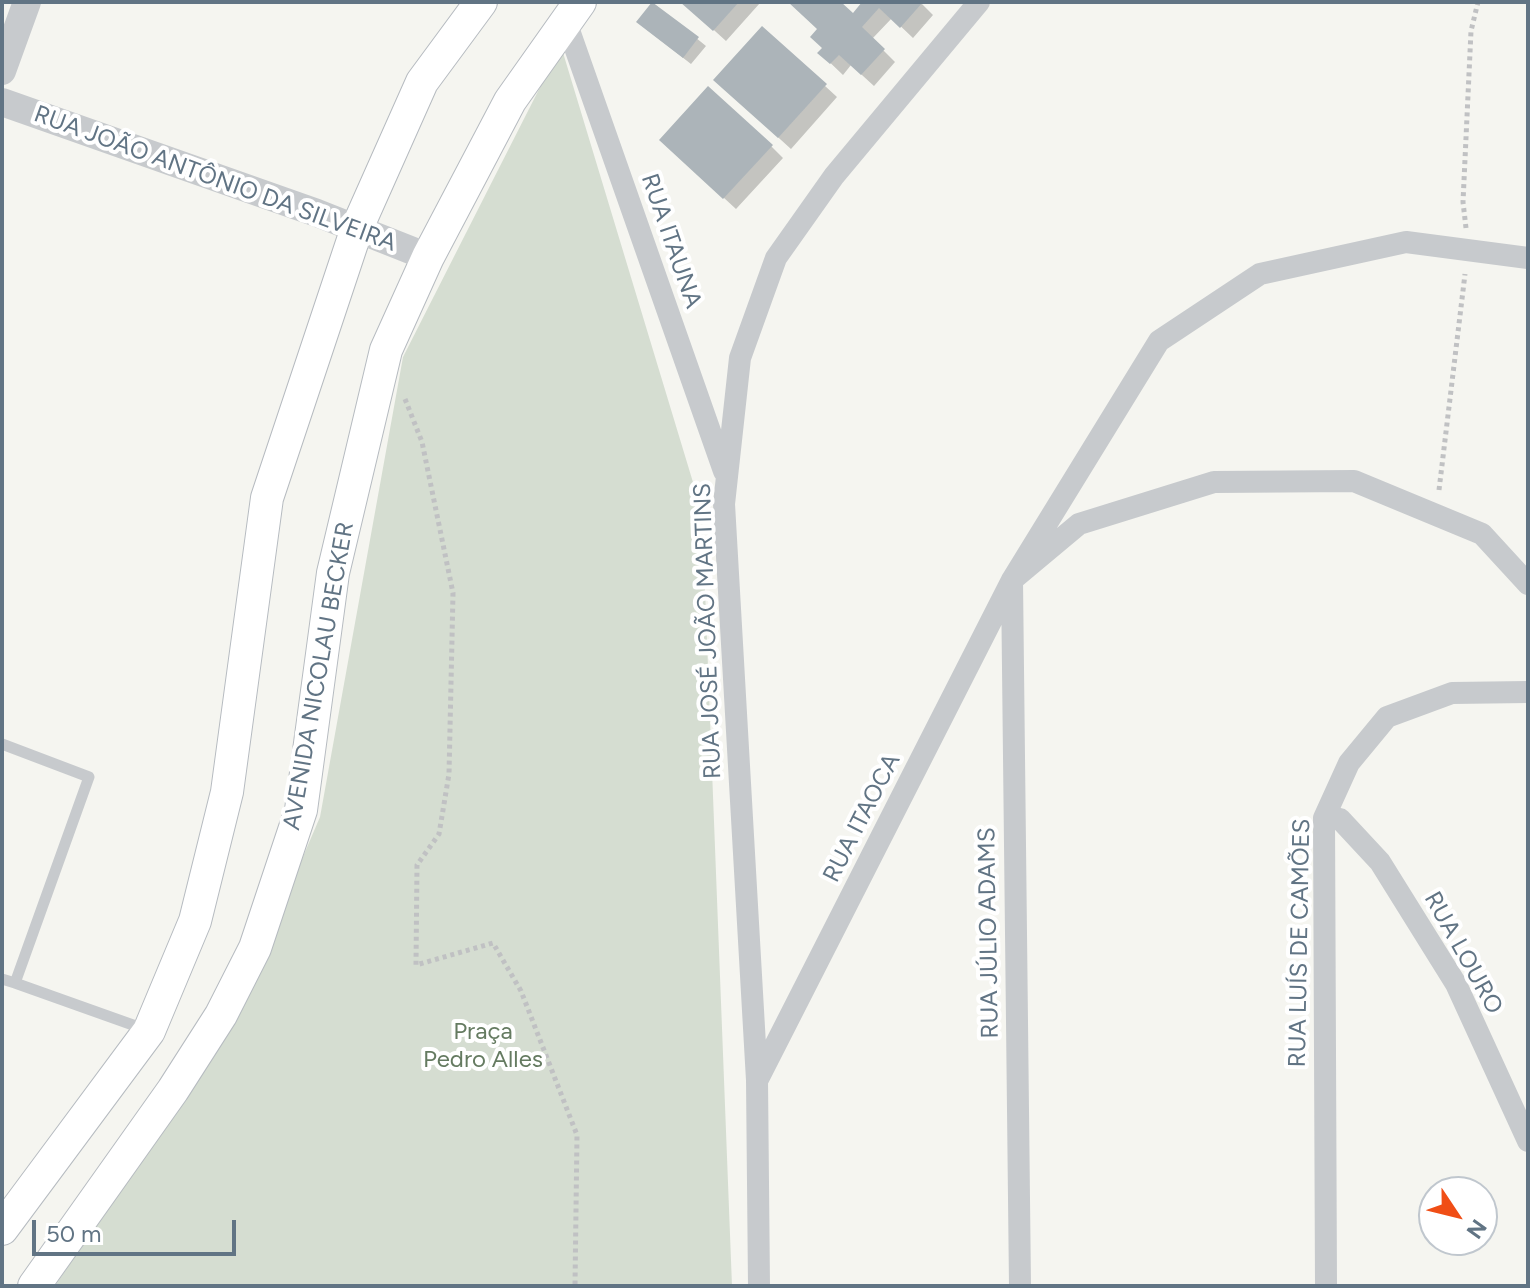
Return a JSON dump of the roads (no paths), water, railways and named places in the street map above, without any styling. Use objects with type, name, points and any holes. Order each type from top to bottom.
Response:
[{"type":"main road","points":[[2,1229],[149,1031],[195,921],[227,792],[267,498],[357,228],[422,82],[481,2]]},
{"type":"main road","name":"AVENIDA NICOLAU BECKER","points":[[34,1286],[173,1090],[221,1015],[255,948],[301,810],[333,573],[386,350],[428,257],[510,101],[573,11]]},
{"type":"street","points":[[2,71],[27,2]]},
{"type":"street","name":"RUA JOSÉ JOÃO MARTINS","points":[[759,1286],[757,1080],[724,504],[740,358],[776,258],[834,176],[979,2]]},
{"type":"street","name":"RUA ITAUNA","points":[[573,11],[727,480]]},
{"type":"street","name":"RUA JOÃO ANTÔNIO DA SILVEIRA","points":[[2,102],[357,228],[428,257]]},
{"type":"street","points":[[1012,580],[1159,341],[1260,274],[1406,242],[1528,258]]},
{"type":"street","points":[[1012,580],[1079,524],[1214,482],[1354,481],[1482,534],[1528,584]]},
{"type":"street","name":"RUA ITAOCA","points":[[757,1080],[1012,580]]},
{"type":"street","name":"RUA JÚLIO ADAMS","points":[[1012,580],[1020,1286]]},
{"type":"street","name":"RUA LUÍS DE CAMÕES","points":[[1326,1286],[1324,818],[1349,763],[1387,717],[1452,693],[1528,692]]},
{"type":"street","name":"RUA LOURO","points":[[1324,818],[1340,819],[1380,862],[1456,984],[1528,1141]]},
{"type":"lane","points":[[2,744],[89,777],[15,983]]},
{"type":"lane","points":[[2,979],[149,1031]]},
{"type":"park label","name":"Praça Pedro Alles","points":[[483,1046]]}]
